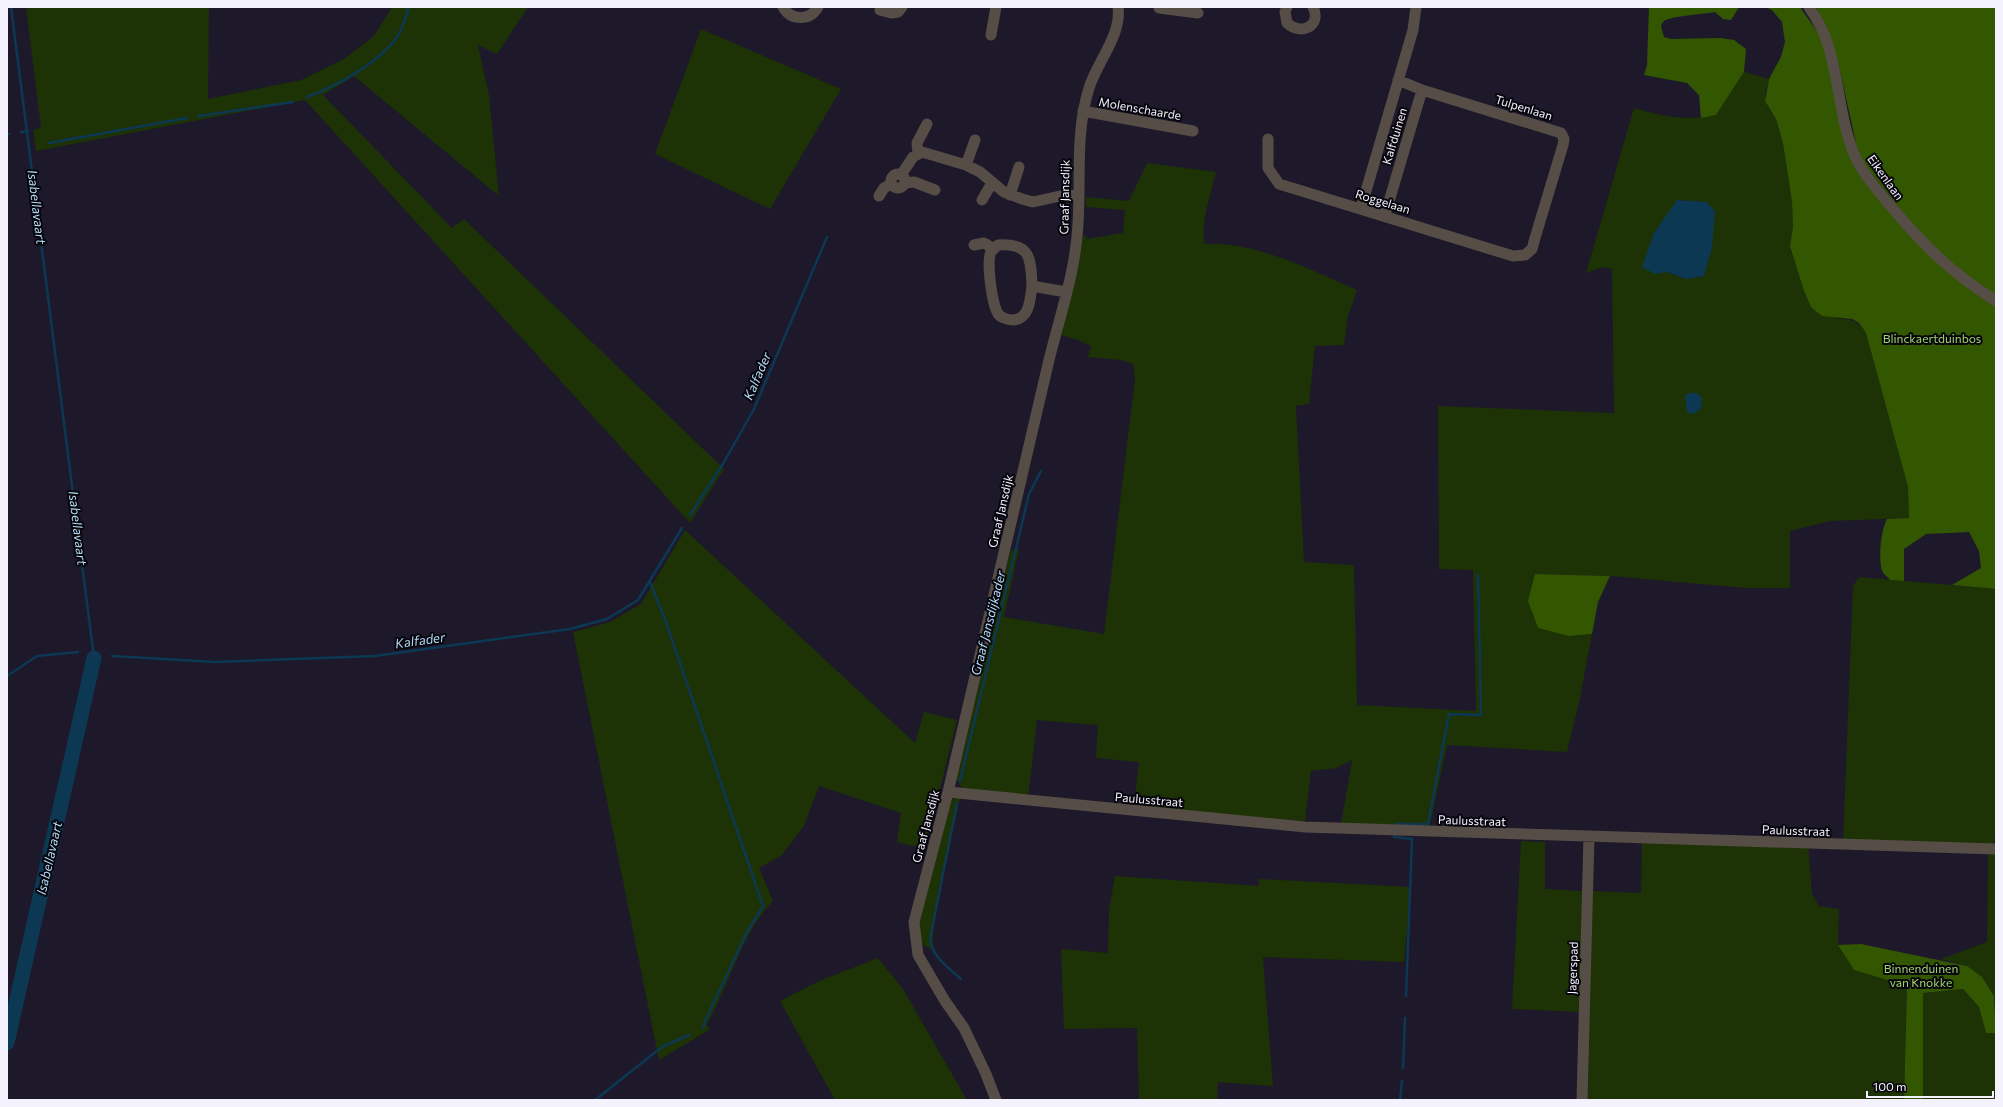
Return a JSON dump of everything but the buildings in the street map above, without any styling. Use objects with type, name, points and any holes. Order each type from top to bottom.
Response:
[{"type":"street","points":[[783,7],[792,16],[802,18],[812,14],[818,7]]},
{"type":"street","points":[[880,10],[898,12],[902,7]]},
{"type":"street","points":[[991,35],[996,7]]},
{"type":"street","name":"Graaf Jansdijk","points":[[996,1100],[986,1074],[964,1028],[945,1001],[918,955],[914,939],[914,922],[948,792],[1048,360],[1066,292],[1077,240],[1079,195],[1078,153],[1084,111],[1089,88],[1099,63],[1116,30],[1119,14],[1118,7]]},
{"type":"street","points":[[1157,7],[1198,13]]},
{"type":"street","points":[[1287,7],[1285,12],[1287,23],[1296,29],[1302,30],[1312,25],[1314,20],[1313,7]]},
{"type":"street","name":"Kalfduinen","points":[[1361,208],[1414,30],[1416,7]]},
{"type":"street","name":"Eikenlaan","points":[[1809,7],[1822,29],[1828,44],[1854,154],[1863,171],[1896,212],[1937,257],[1962,280],[1996,301]]},
{"type":"street","points":[[1398,80],[1422,90]]},
{"type":"street","name":"Kalfduinen","points":[[1384,215],[1422,90]]},
{"type":"street","name":"Tulpenlaan","points":[[1422,90],[1561,133],[1564,138],[1563,145],[1532,249],[1525,255]]},
{"type":"street","name":"Molenschaarde","points":[[1084,111],[1193,131]]},
{"type":"street","points":[[918,153],[917,143],[927,124]]},
{"type":"street","name":"Roggelaan","points":[[1268,138],[1268,168],[1279,184],[1384,215],[1513,256],[1525,255]]},
{"type":"street","points":[[966,165],[975,140]]},
{"type":"street","points":[[879,196],[884,188],[891,184],[898,189],[902,188],[903,179],[913,157],[918,153],[928,153],[966,165],[980,172],[1010,195],[1033,202],[1060,196],[1079,195]]},
{"type":"street","points":[[1010,195],[1019,167]]},
{"type":"street","points":[[903,179],[935,190]]},
{"type":"street","points":[[982,200],[989,188],[994,184]]},
{"type":"street","points":[[974,245],[984,243],[994,249]]},
{"type":"street","points":[[998,245],[1017,246],[1024,250],[1029,258],[1032,270],[1032,286],[1028,310],[1024,316],[1019,319],[1011,320],[999,315],[994,306],[989,269],[989,259],[994,249],[998,245]]},
{"type":"street","points":[[1032,286],[1066,292]]},
{"type":"street","name":"Paulusstraat","points":[[948,792],[1305,827],[1996,849]]},
{"type":"street","name":"Jagerspad","points":[[1582,1100],[1589,836]]},
{"type":"green space","points":[[26,7],[209,7],[208,99],[301,80],[344,59],[374,36],[392,7],[528,7],[497,54],[478,45],[489,95],[499,196],[354,76],[323,95],[452,228],[464,219],[724,469],[690,523],[305,100],[36,151],[33,130],[41,128]]},
{"type":"green space","points":[[1649,7],[1739,7],[1731,20],[1723,19],[1715,12],[1668,19],[1664,21],[1661,26],[1664,37],[1671,39],[1720,38],[1734,40],[1746,49],[1744,72],[1716,115],[1701,118],[1699,95],[1687,83],[1644,75],[1647,65]]},
{"type":"green space","name":"Blinckaertduinbos","points":[[1765,7],[1800,7],[1821,37],[1871,189],[1996,304],[1996,589],[1952,585],[1981,568],[1979,551],[1969,532],[1926,534],[1904,549],[1904,581],[1890,580],[1884,574],[1881,565],[1880,551],[1885,524],[1887,519],[1909,518],[1908,487],[1866,333],[1859,323],[1852,319],[1822,316],[1811,307],[1803,288],[1790,246],[1793,227],[1792,202],[1783,143],[1776,119],[1765,101],[1769,79],[1781,57],[1785,42],[1782,22],[1772,10]]},
{"type":"green space","points":[[1816,7],[1996,7],[1996,296],[1941,256],[1867,168],[1858,152],[1838,62],[1827,28]]},
{"type":"green space","points":[[701,29],[841,89],[770,209],[655,154]]},
{"type":"green space","points":[[1744,72],[1769,79],[1765,93],[1768,107],[1776,119],[1783,143],[1792,202],[1793,227],[1790,246],[1803,288],[1838,319],[1854,322],[1866,333],[1908,487],[1909,518],[1830,521],[1790,531],[1790,588],[1746,588],[1610,576],[1535,574],[1569,636],[1592,634],[1580,698],[1567,752],[1447,745],[1430,825],[1341,824],[1357,732],[1352,760],[1336,768],[1311,771],[1305,821],[1134,807],[1139,762],[1096,758],[1098,725],[1037,720],[1028,798],[964,791],[957,780],[955,773],[1011,550],[1019,549],[1004,617],[1104,634],[1135,379],[1133,364],[1121,360],[1088,357],[1091,346],[1061,335],[1083,236],[1085,235],[1087,239],[1123,233],[1125,210],[1086,207],[1086,197],[1129,201],[1147,163],[1216,172],[1205,219],[1205,244],[1224,244],[1263,252],[1302,266],[1357,290],[1348,316],[1344,345],[1315,346],[1309,404],[1296,406],[1304,562],[1354,565],[1357,705],[1476,711],[1473,570],[1439,569],[1438,406],[1614,413],[1612,269],[1603,267],[1586,273],[1634,108],[1655,114],[1684,118],[1716,115]],"holes":[[[1677,200],[1706,202],[1686,279],[1667,272]]]},
{"type":"green space","points":[[685,530],[915,743],[924,712],[957,720],[925,849],[897,842],[901,813],[819,786],[804,826],[782,855],[759,868],[773,901],[762,914],[744,944],[707,1024],[709,1030],[659,1060],[573,632],[610,622],[641,604]]},
{"type":"green space","points":[[1535,574],[1610,576],[1598,602],[1592,634],[1569,636],[1538,628],[1528,601]]},
{"type":"green space","points":[[1859,577],[1996,589],[1996,820],[1994,846],[1996,846],[1996,1005],[1994,996],[1967,966],[1941,959],[1987,942],[1988,846],[1843,842],[1853,586]]},
{"type":"green space","points":[[960,797],[934,923],[933,943],[936,952],[922,944],[919,922],[947,806],[953,799]]},
{"type":"green space","points":[[1642,835],[1808,841],[1812,894],[1819,906],[1839,909],[1838,945],[1854,970],[1907,986],[1904,1100],[1586,1100],[1590,891],[1641,893]]},
{"type":"green space","points":[[1521,841],[1545,842],[1545,889],[1583,891],[1580,1012],[1512,1009]]},
{"type":"green space","points":[[1115,876],[1259,886],[1259,879],[1411,887],[1404,962],[1263,957],[1273,1086],[1218,1082],[1217,1100],[1139,1100],[1137,1028],[1064,1029],[1061,949],[1108,953],[1109,909]]},
{"type":"green space","name":"Binnenduinen van Knokke","points":[[1861,944],[1967,966],[1982,977],[1994,996],[1996,1033],[1986,1033],[1979,1007],[1963,989],[1923,993],[1923,1100],[1904,1100],[1907,986],[1854,970],[1838,945]]},
{"type":"green space","points":[[878,958],[903,989],[967,1100],[835,1100],[780,1001],[819,981]]},
{"type":"green space","points":[[1963,989],[1979,1007],[1986,1033],[1996,1033],[1996,1100],[1923,1100],[1923,993]]},
{"type":"water","points":[[1677,200],[1706,202],[1715,211],[1712,248],[1704,276],[1686,279],[1667,272],[1655,274],[1642,267],[1654,233]]},
{"type":"water","points":[[1697,393],[1702,398],[1701,408],[1694,414],[1687,412],[1685,395]]},
{"type":"waterway","name":"Isabellavaart","points":[[11,7],[94,658]]},
{"type":"waterway","points":[[307,97],[344,80],[380,55],[398,36],[409,7]]},
{"type":"waterway","points":[[199,116],[293,102]]},
{"type":"waterway","points":[[49,143],[187,118]]},
{"type":"waterway","name":"Isabellavaart","points":[[21,132],[28,131]]},
{"type":"waterway","name":"Kalfader","points":[[690,515],[724,462],[754,409],[827,237]]},
{"type":"waterway","name":"Graaf Jansdijkader","points":[[960,781],[1029,494],[1041,471]]},
{"type":"waterway","name":"Kalfader","points":[[112,656],[215,662],[375,656],[570,629],[607,619],[638,600],[682,528]]},
{"type":"waterway","points":[[1396,824],[1428,824],[1449,714],[1481,715],[1478,575]]},
{"type":"waterway","points":[[650,582],[666,622],[763,906],[748,930],[703,1028]]},
{"type":"waterway","points":[[7,676],[37,656],[78,652]]},
{"type":"waterway","name":"Isabellavaart","points":[[7,1043],[94,658]]},
{"type":"waterway","name":"Graaf Jansdijkader","points":[[957,803],[930,939],[931,945],[937,956],[961,979]]},
{"type":"waterway","points":[[1394,836],[1412,839],[1406,996]]},
{"type":"waterway","points":[[1403,1068],[1405,1018]]},
{"type":"waterway","points":[[595,1100],[662,1047],[689,1035]]},
{"type":"waterway","points":[[1400,1100],[1402,1081]]}]
